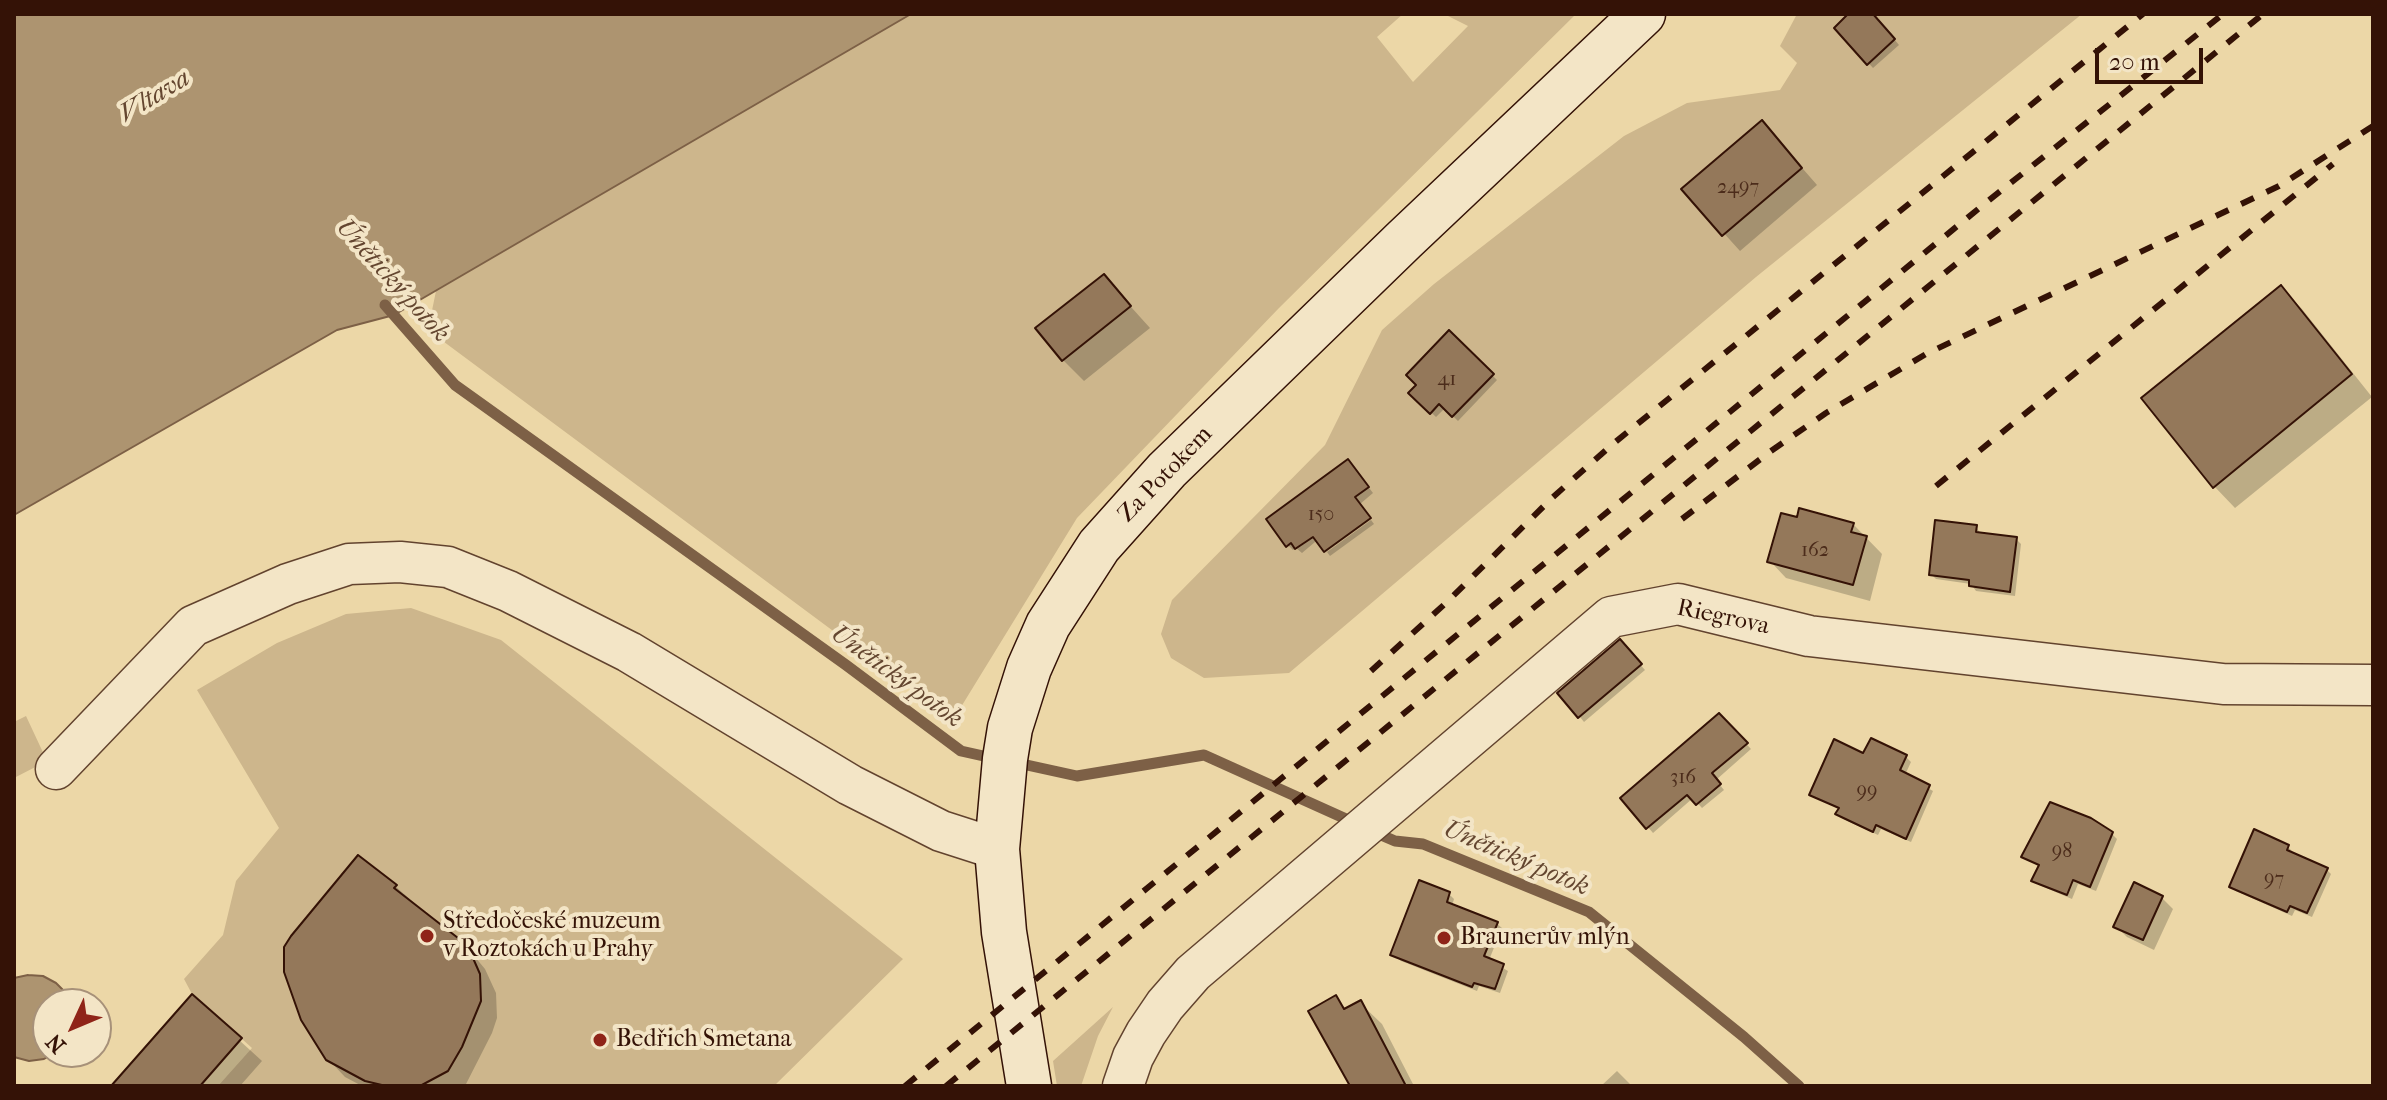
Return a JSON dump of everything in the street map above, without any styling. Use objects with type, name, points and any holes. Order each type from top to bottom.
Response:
[{"type":"main road","name":"Za Potokem","points":[[1029,1086],[1004,932],[998,829],[1010,728],[1029,668],[1048,625],[1099,546],[1167,470],[1643,14]]},
{"type":"street","points":[[56,769],[193,626],[288,584],[349,564],[400,562],[448,567],[508,591],[629,652],[850,785],[941,831],[998,829]]},
{"type":"street","name":"Riegrova","points":[[1123,1086],[1138,1046],[1178,988],[1611,617],[1678,604],[1809,636],[1901,647],[2223,684],[2373,685]]},
{"type":"shaded area","points":[[911,14],[1403,14],[1377,37],[1413,82],[1468,26],[1444,14],[1576,14],[1279,308],[1077,518],[953,720],[428,330],[436,291]]},
{"type":"shaded area","points":[[1797,14],[2082,14],[1756,277],[1289,673],[1204,678],[1171,658],[1161,634],[1172,600],[1325,445],[1382,330],[1434,284],[1624,136],[1687,103],[1780,90],[1797,63],[1780,46]]},
{"type":"shaded area","points":[[411,608],[501,640],[903,959],[774,1086],[420,1086],[448,1071],[462,1047],[481,1001],[480,974],[469,950],[458,938],[394,888],[396,884],[358,855],[284,947],[284,972],[301,1020],[326,1060],[365,1081],[386,1086],[218,1086],[252,1048],[192,994],[184,979],[223,935],[236,881],[279,828],[197,690],[277,643],[346,614]]},
{"type":"shaded area","points":[[26,716],[47,761],[14,778],[14,722]]},
{"type":"shaded area","points":[[1113,1007],[1098,1036],[1081,1086],[1057,1086],[1053,1061]]},
{"type":"water","name":"Vltava","points":[[14,14],[911,14],[394,315],[337,330],[14,515]]},
{"type":"water","points":[[43,976],[61,988],[32,988],[32,1061],[14,1057],[14,978]]},
{"type":"building","points":[[1848,14],[1873,14],[1895,39],[1867,65],[1834,28]]},
{"type":"building","points":[[1762,120],[1802,168],[1722,236],[1681,189]]},
{"type":"building","points":[[1104,274],[1131,306],[1062,361],[1035,328]]},
{"type":"building","points":[[2281,285],[2352,374],[2213,488],[2141,398]]},
{"type":"building","points":[[1449,330],[1494,374],[1452,417],[1439,404],[1430,414],[1408,393],[1416,385],[1406,375]]},
{"type":"building","points":[[1348,459],[1369,487],[1355,497],[1371,518],[1324,552],[1313,537],[1295,549],[1291,543],[1286,547],[1266,519]]},
{"type":"building","points":[[1799,508],[1854,523],[1851,532],[1867,536],[1853,585],[1767,562],[1781,513],[1797,517]]},
{"type":"building","points":[[1935,520],[1977,525],[1976,532],[2017,537],[2010,592],[1969,586],[1969,580],[1929,575]]},
{"type":"building","points":[[1620,639],[1642,664],[1578,718],[1557,693]]},
{"type":"building","points":[[1719,713],[1748,743],[1712,773],[1721,784],[1696,805],[1687,795],[1646,829],[1620,798]]},
{"type":"building","points":[[1871,738],[1907,755],[1900,770],[1930,785],[1906,839],[1876,825],[1873,832],[1835,814],[1839,808],[1809,795],[1834,739],[1863,753]]},
{"type":"building","points":[[2050,802],[2091,818],[2113,832],[2090,887],[2073,880],[2067,895],[2031,881],[2039,865],[2021,857]]},
{"type":"building","points":[[2254,829],[2289,845],[2287,850],[2328,868],[2307,913],[2290,906],[2287,912],[2229,887]]},
{"type":"building","points":[[358,855],[397,885],[394,888],[458,938],[469,949],[480,974],[481,1001],[462,1047],[448,1071],[420,1086],[386,1086],[365,1081],[326,1060],[301,1020],[284,972],[284,947]]},
{"type":"building","name":"Braunerův mlýn","points":[[1419,880],[1450,892],[1447,902],[1498,922],[1484,956],[1504,964],[1495,989],[1474,983],[1472,987],[1390,955]]},
{"type":"building","points":[[2134,882],[2163,896],[2143,940],[2113,927]]},
{"type":"building","points":[[192,994],[242,1038],[200,1086],[111,1086]]},
{"type":"building","points":[[1336,995],[1344,1009],[1361,1000],[1406,1086],[1350,1086],[1308,1011]]},
{"type":"waterway","name":"Únětický potok","points":[[385,305],[455,385],[961,751],[997,759]]},
{"type":"waterway","name":"Únětický potok","points":[[1013,762],[1077,776],[1204,755],[1355,823]]},
{"type":"waterway","name":"Únětický potok","points":[[1374,832],[1395,841],[1423,844],[1589,912],[1744,1037],[1799,1086]]},
{"type":"railway","points":[[1371,671],[1614,443],[2143,14]]},
{"type":"railway","points":[[905,1086],[1988,201],[2223,14]]},
{"type":"railway","points":[[946,1086],[2263,14]]},
{"type":"railway","points":[[1682,519],[1826,413],[1926,354],[2279,186],[2373,126]]},
{"type":"railway","points":[[1936,486],[2333,164]]},
{"type":"place","name":"Středočeské muzeum v Roztokách u Prahy","points":[[427,936]]},
{"type":"place","name":"Braunerův mlýn","points":[[1444,938]]},
{"type":"place","name":"Bedřich Smetana","points":[[600,1040]]}]
